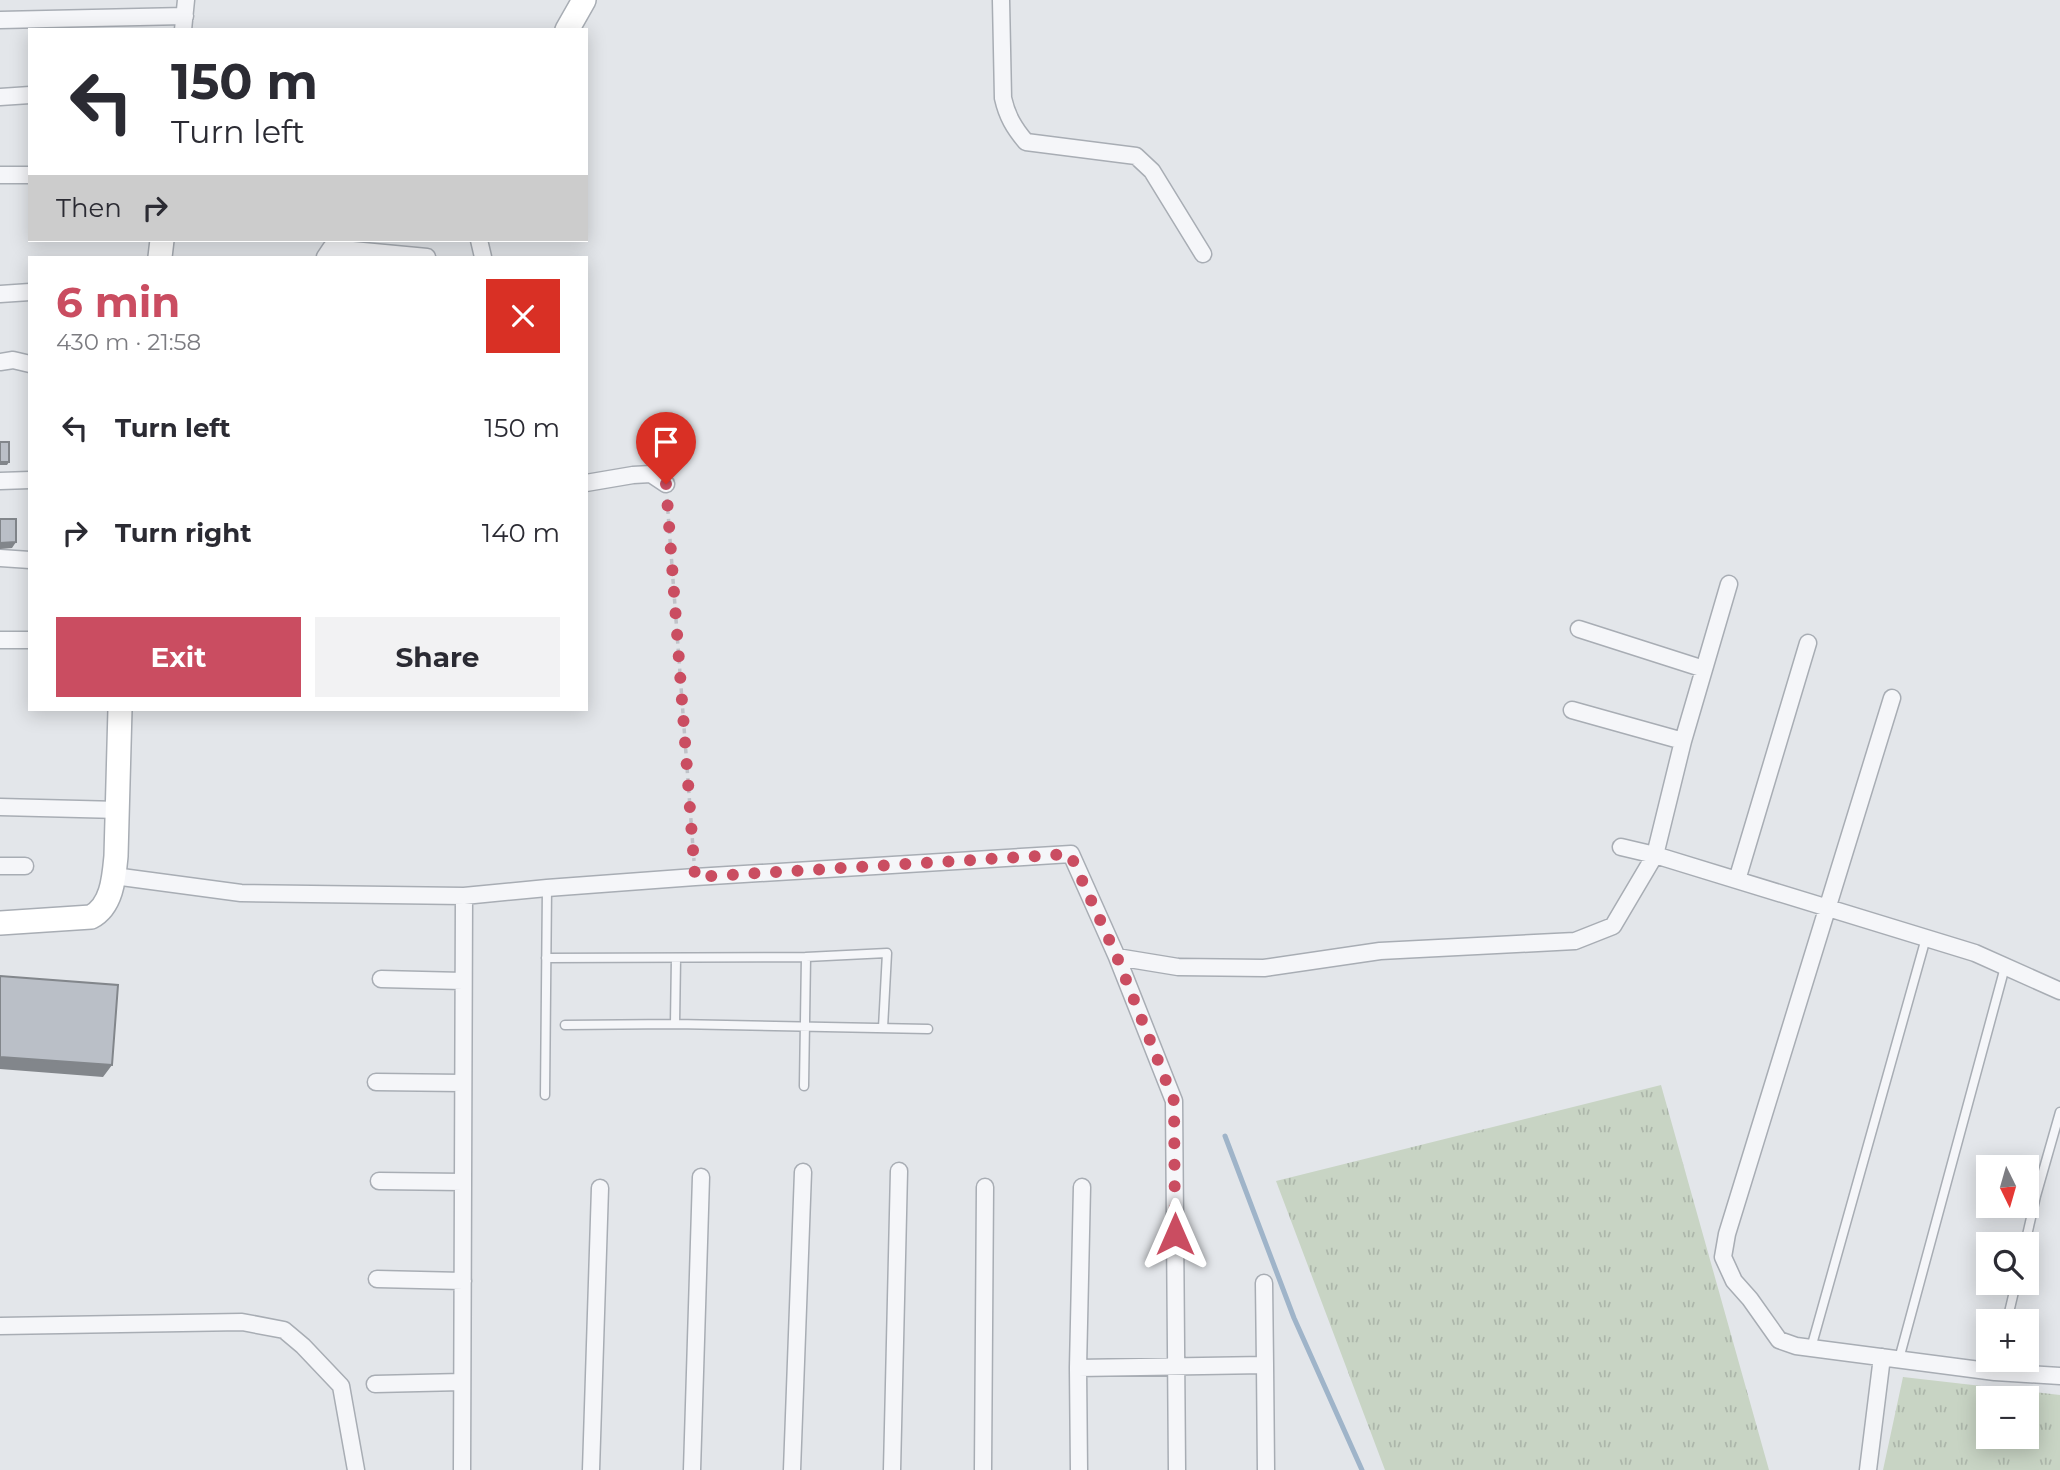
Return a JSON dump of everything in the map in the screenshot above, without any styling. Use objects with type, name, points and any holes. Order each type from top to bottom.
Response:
[{"type":"street","points":[[568,28],[584,0]]},
{"type":"street","points":[[1000,0],[1003,98],[1012,126],[1026,142],[1136,156],[1152,172],[1203,254]]},
{"type":"street","points":[[0,20],[185,15]]},
{"type":"street","points":[[0,97],[28,95]]},
{"type":"street","points":[[0,175],[28,175]]},
{"type":"street","points":[[330,248],[416,256]]},
{"type":"street","points":[[0,294],[28,292]]},
{"type":"street","points":[[0,362],[13,360],[28,364]]},
{"type":"street","points":[[588,483],[651,474],[666,484]]},
{"type":"street","points":[[0,481],[28,480]]},
{"type":"street","points":[[0,558],[28,560]]},
{"type":"street","points":[[1117,957],[1178,967],[1265,968],[1380,951],[1574,941],[1613,926],[1655,855],[1683,741],[1729,584]]},
{"type":"street","points":[[1579,629],[1704,669]]},
{"type":"street","points":[[0,640],[28,639]]},
{"type":"street","points":[[1737,880],[1808,643]]},
{"type":"street","points":[[1892,698],[1727,1234],[1723,1257],[1734,1281],[1779,1340],[1796,1346],[1882,1357],[1976,1365]]},
{"type":"street","points":[[1572,710],[1683,741]]},
{"type":"street","points":[[0,923],[91,917],[99,913],[105,904],[114,876],[120,711]]},
{"type":"street","points":[[0,807],[118,810]]},
{"type":"street","points":[[1621,847],[1975,953],[2060,991]]},
{"type":"street","points":[[114,876],[242,893],[464,896],[695,877],[1070,854],[1117,957],[1174,1101],[1177,1470]]},
{"type":"street","points":[[0,866],[25,866]]},
{"type":"street","points":[[462,1470],[464,896]]},
{"type":"street","points":[[381,979],[463,981]]},
{"type":"street","points":[[376,1082],[463,1083]]},
{"type":"street","points":[[892,1470],[899,1171]]},
{"type":"street","points":[[792,1470],[803,1172]]},
{"type":"street","points":[[692,1470],[701,1178]]},
{"type":"street","points":[[379,1181],[463,1182]]},
{"type":"street","points":[[983,1470],[985,1187]]},
{"type":"street","points":[[1079,1470],[1082,1187]]},
{"type":"street","points":[[591,1470],[600,1188]]},
{"type":"street","points":[[377,1279],[463,1281]]},
{"type":"street","points":[[1264,1283],[1266,1470]]},
{"type":"street","points":[[0,1326],[242,1322],[284,1330],[341,1386],[356,1470]]},
{"type":"street","points":[[1868,1470],[1882,1357]]},
{"type":"street","points":[[1078,1367],[1265,1365]]},
{"type":"street","points":[[2034,1372],[2060,1376]]},
{"type":"street","points":[[375,1384],[462,1382]]},
{"type":"lane","points":[[545,1095],[547,888]]},
{"type":"lane","points":[[1811,1348],[1926,938]]},
{"type":"lane","points":[[546,958],[806,957],[887,953],[883,1028]]},
{"type":"lane","points":[[804,1086],[806,957]]},
{"type":"lane","points":[[675,1024],[676,958]]},
{"type":"lane","points":[[1899,1359],[2005,967]]},
{"type":"lane","points":[[565,1025],[675,1024],[928,1029]]},
{"type":"lane","points":[[2028,1232],[2060,1112]]},
{"type":"path","points":[[666,484],[695,877]]},
{"type":"green space","points":[[1661,1085],[1769,1470],[1385,1470],[1276,1181]]},
{"type":"green space","points":[[1903,1377],[1982,1386],[1976,1386],[1976,1449],[2039,1449],[2039,1393],[2060,1395],[2060,1470],[1883,1470]]},
{"type":"building","points":[[0,442],[9,442],[9,462],[0,462]]},
{"type":"building","points":[[0,519],[16,519],[16,542],[0,543]]},
{"type":"building","points":[[0,976],[118,985],[112,1065],[0,1057]]},
{"type":"waterway","points":[[1225,1136],[1294,1318],[1362,1470]]},
{"type":"route","points":[[666,484],[695,877],[1070,854],[1117,957],[1174,1101],[1175,1234]]}]
